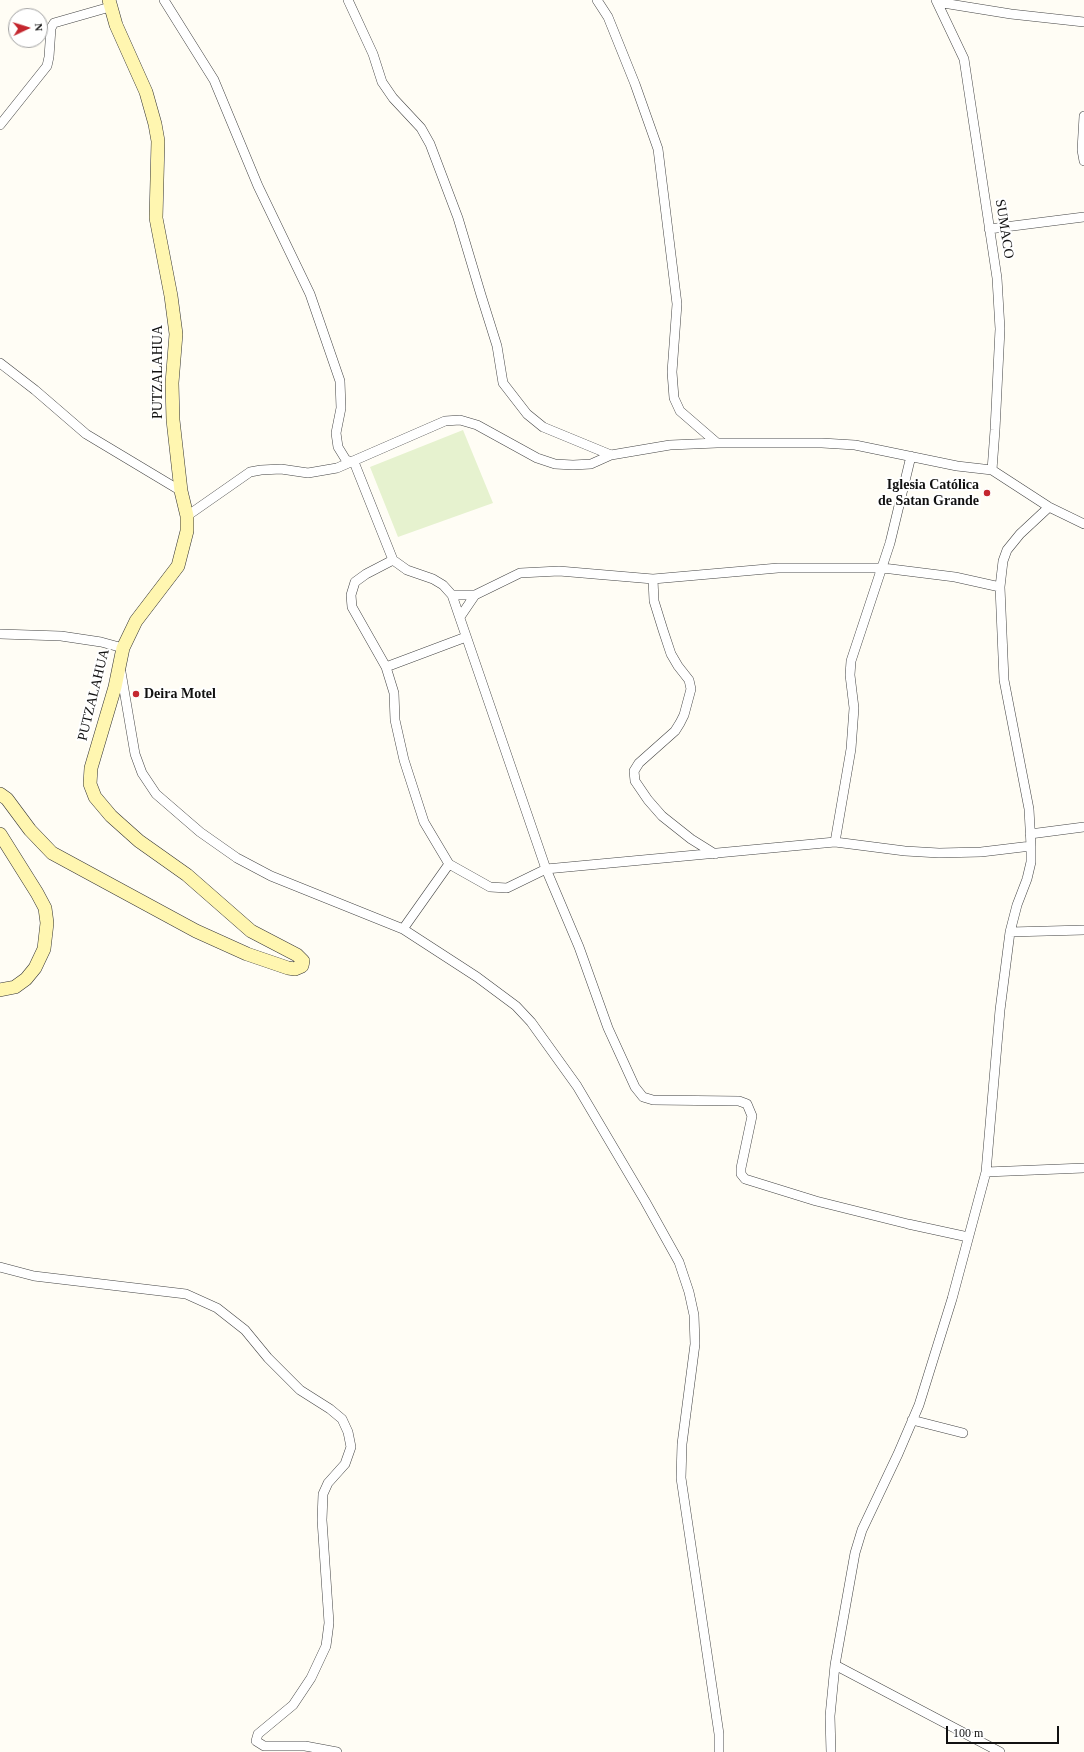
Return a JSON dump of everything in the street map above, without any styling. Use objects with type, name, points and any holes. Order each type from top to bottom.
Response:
[{"type":"street","points":[[164,0],[214,80],[258,186],[310,294],[340,382],[341,408],[336,433],[338,447],[346,460],[354,462]]},
{"type":"street","points":[[348,0],[373,54],[382,82],[393,98],[421,128],[430,144],[458,218],[497,346],[503,383],[527,414],[543,427],[611,455]]},
{"type":"street","points":[[597,0],[611,24],[635,84],[658,149],[677,304],[672,372],[674,398],[680,411],[716,443]]},
{"type":"street","points":[[937,1],[1011,14],[1084,22]]},
{"type":"street","name":"SUMACO","points":[[937,1],[964,58],[997,278],[999,304],[995,430],[992,470]]},
{"type":"street","points":[[0,125],[47,66],[51,28],[54,23],[110,4]]},
{"type":"street","name":"PUTZALAHUA","points":[[0,794],[7,799],[30,830],[52,853],[196,931],[247,954],[288,968],[296,969],[301,967],[303,962],[298,955],[251,931],[187,875],[139,840],[111,816],[95,797],[90,784],[91,768],[110,707],[123,648],[136,621],[178,566],[187,531],[187,516],[181,491],[173,420],[172,383],[176,334],[171,296],[156,218],[158,141],[146,92],[116,25],[110,4]]},
{"type":"street","points":[[1084,116],[1082,134],[1084,161]]},
{"type":"street","points":[[989,228],[1084,217]]},
{"type":"street","points":[[0,363],[35,390],[86,434],[181,491]]},
{"type":"street","points":[[187,516],[250,472],[281,469],[308,473],[321,472],[354,462],[445,421],[460,420],[477,425],[537,458],[555,464],[591,464],[611,455],[670,445],[716,443],[822,443],[856,445],[957,466],[992,470],[1049,507],[1084,524]]},
{"type":"street","points":[[835,842],[851,742],[854,708],[850,661],[883,568],[911,456]]},
{"type":"street","points":[[354,462],[393,560],[407,570],[433,579],[443,585],[452,595],[546,869],[579,947],[608,1028],[635,1087],[643,1097],[653,1100],[739,1101],[747,1104],[752,1116],[741,1168],[745,1179],[816,1201],[968,1237]]},
{"type":"street","points":[[831,1752],[830,1716],[835,1665],[854,1553],[862,1530],[919,1405],[952,1299],[986,1172],[1000,1010],[1010,932],[1031,862],[1029,809],[1004,680],[1000,587],[1003,561],[1007,550],[1020,534],[1049,507]]},
{"type":"street","points":[[393,560],[355,582],[351,595],[352,607],[386,667],[394,693],[394,720],[424,822],[449,864],[490,887],[507,888],[546,869],[835,842],[905,851],[939,853],[981,852],[1031,846]]},
{"type":"street","points":[[460,618],[475,596],[520,573],[558,571],[653,579],[778,568],[883,568],[955,577],[1000,587]]},
{"type":"street","points":[[653,579],[654,601],[671,654],[689,680],[691,689],[684,715],[680,723],[675,731],[639,763],[634,772],[635,781],[648,800],[662,816],[691,839],[715,854]]},
{"type":"street","points":[[452,595],[475,596]]},
{"type":"street","points":[[0,634],[61,636],[101,642],[123,648]]},
{"type":"street","points":[[386,667],[466,637]]},
{"type":"street","points":[[120,664],[135,754],[142,773],[156,794],[200,832],[238,858],[271,876],[403,929],[516,1006],[530,1022],[577,1086],[679,1262],[690,1292],[694,1315],[695,1344],[682,1444],[680,1478],[719,1734],[720,1752]]},
{"type":"street","points":[[1030,834],[1084,827]]},
{"type":"street","points":[[0,834],[45,908],[47,923],[44,949],[35,968],[26,979],[14,987],[0,990]]},
{"type":"street","points":[[403,929],[449,864]]},
{"type":"street","points":[[1010,932],[1084,930]]},
{"type":"street","points":[[986,1172],[1084,1168]]},
{"type":"street","points":[[0,1267],[34,1276],[186,1294],[217,1308],[245,1330],[268,1358],[300,1390],[330,1409],[342,1419],[348,1432],[351,1447],[345,1464],[328,1483],[323,1494],[322,1520],[329,1623],[326,1646],[311,1678],[293,1705],[258,1734],[256,1742],[264,1746],[305,1746],[337,1752]]},
{"type":"street","points":[[912,1420],[963,1433]]},
{"type":"street","points":[[835,1665],[1000,1752]]},
{"type":"green space","points":[[463,430],[493,503],[398,537],[370,467]]},
{"type":"place","name":"Iglesia Católica de Satan Grande","points":[[987,493]]},
{"type":"place","name":"Deira Motel","points":[[136,694]]}]
